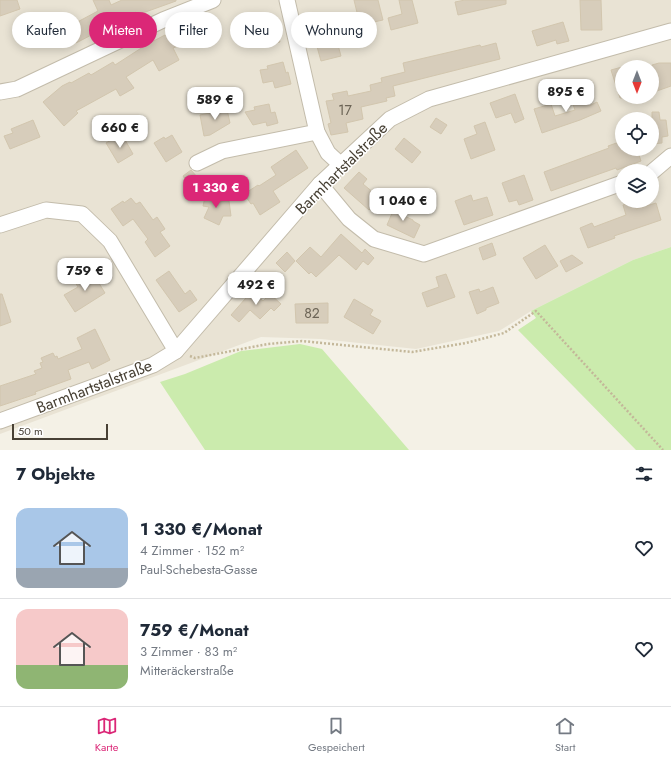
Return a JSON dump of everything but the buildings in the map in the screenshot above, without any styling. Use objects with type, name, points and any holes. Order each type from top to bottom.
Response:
[{"type":"street","points":[[0,92],[17,89],[163,20],[213,0]]},
{"type":"street","points":[[287,0],[317,132],[328,154],[341,165]]},
{"type":"street","name":"Barmhartstalstraße","points":[[0,421],[153,365],[176,351],[320,184],[390,119],[429,99],[671,31]]},
{"type":"street","points":[[197,163],[222,151],[317,132]]},
{"type":"street","points":[[659,166],[671,156]]},
{"type":"street","points":[[320,184],[349,219],[374,240],[424,254],[615,186]]},
{"type":"street","points":[[0,224],[46,210],[82,214],[110,241],[176,351]]},
{"type":"path","points":[[176,351],[195,358],[268,344],[302,342],[412,352],[466,343],[504,332],[536,311],[663,450]]},
{"type":"shaded area","points":[[0,0],[671,0],[671,247],[633,260],[531,311],[499,331],[416,349],[321,339],[261,337],[0,434]]},
{"type":"green space","points":[[671,247],[671,450],[636,450],[518,330],[536,318],[531,311],[633,260]]},
{"type":"green space","points":[[300,344],[322,349],[409,450],[205,450],[160,382],[185,374],[241,351]]}]
